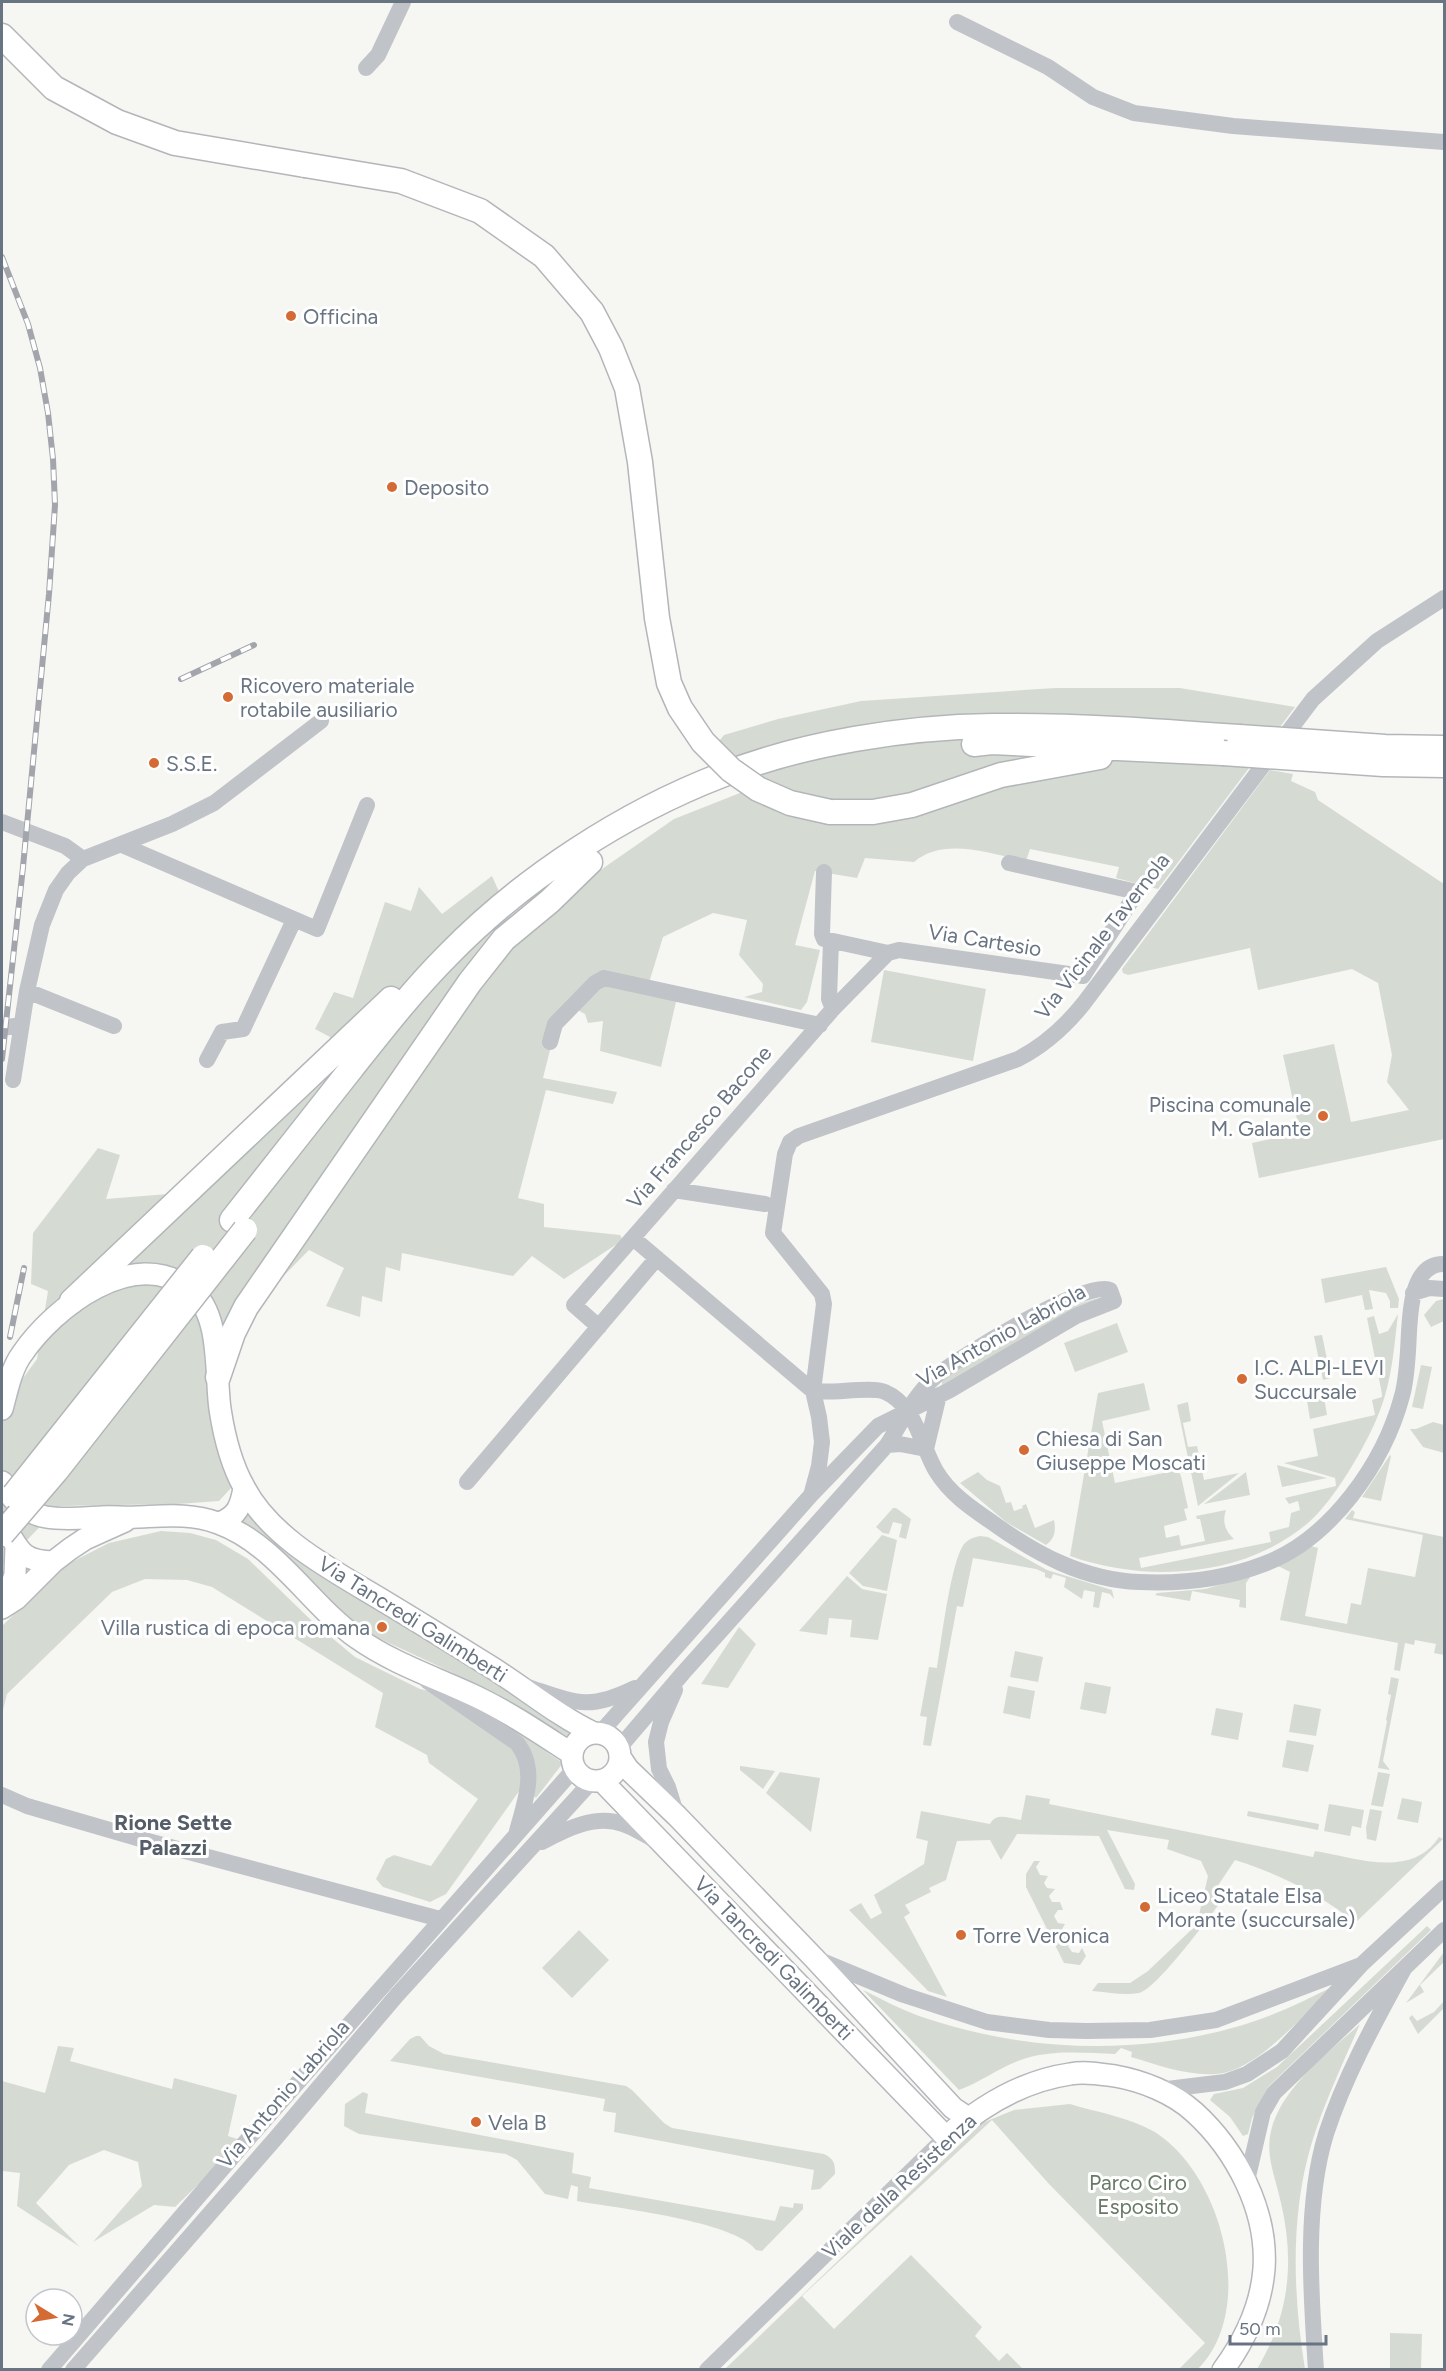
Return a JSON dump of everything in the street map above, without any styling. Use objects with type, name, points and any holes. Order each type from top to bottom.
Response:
[{"type":"highway","points":[[2,36],[54,88]]},
{"type":"highway","points":[[2,59],[20,74],[54,88],[117,122],[175,143],[401,181],[480,211],[544,256],[592,312],[611,348],[627,388],[640,462],[657,618],[669,683],[680,708],[703,742],[740,776],[758,789],[790,803],[830,812],[873,812],[902,807],[1001,775],[1095,758],[1139,756],[1171,750],[1231,745],[1444,747]]},
{"type":"highway","points":[[9,1540],[56,1471],[420,985],[474,930],[530,884],[618,826],[690,789],[761,762],[850,741],[900,733],[992,726],[1129,729],[1231,745],[1383,764],[1444,765]]},
{"type":"highway","points":[[2,1510],[400,1033],[452,974],[513,917],[590,862],[642,831],[727,790],[765,777],[852,757],[902,749],[992,742],[1171,750]]},
{"type":"highway","points":[[218,1377],[233,1333],[246,1307],[470,982],[504,939],[550,901],[590,862]]},
{"type":"highway","points":[[72,1300],[380,1010],[460,928],[489,905],[530,884]]},
{"type":"main road","name":"Via Tancredi Galimberti","points":[[2,1409],[21,1355],[46,1325],[72,1300],[101,1285],[128,1276],[153,1274],[173,1279],[191,1290],[211,1322],[225,1435],[244,1488],[271,1523],[295,1544],[329,1567],[516,1683],[563,1716],[597,1733]]},
{"type":"main road","points":[[2,1375],[21,1355]]},
{"type":"main road","name":"Via Tancredi Galimberti","points":[[2,1482],[5,1490],[18,1503],[29,1511],[45,1517],[70,1519],[162,1515],[190,1516],[219,1523],[250,1540],[275,1560],[354,1636],[379,1653],[495,1706],[574,1761]]},
{"type":"main road","points":[[219,1523],[230,1519],[237,1512],[242,1502],[244,1488]]},
{"type":"main road","name":"Via Tancredi Galimberti","points":[[3,1607],[16,1599],[53,1562],[85,1539],[137,1517]]},
{"type":"main road","points":[[2,1523],[9,1540],[15,1575],[3,1607]]},
{"type":"main road","points":[[9,1540],[31,1560],[53,1562]]},
{"type":"main road","points":[[597,1733],[614,1741],[619,1752],[616,1772],[610,1777],[597,1781],[583,1778],[574,1761],[579,1741],[597,1733]]},
{"type":"main road","name":"Via Tancredi Galimberti","points":[[619,1752],[628,1769],[677,1816],[814,1958],[953,2108],[968,2118]]},
{"type":"main road","name":"Via Tancredi Galimberti","points":[[597,1781],[666,1846],[946,2138]]},
{"type":"main road","name":"Viale della Resistenza","points":[[946,2138],[968,2118],[998,2098],[1028,2085],[1071,2074],[1089,2073],[1123,2078],[1159,2090],[1193,2111],[1224,2145],[1246,2185],[1262,2230],[1264,2268],[1256,2312],[1237,2350],[1223,2370]]},
{"type":"street","points":[[366,68],[378,56],[403,2]]},
{"type":"street","points":[[957,22],[1048,67],[1093,98],[1134,113],[1233,126],[1444,142]]},
{"type":"street","name":"Via Vicinale Tavernola","points":[[813,1391],[824,1299],[772,1233],[785,1154],[790,1142],[799,1136],[1018,1059],[1047,1041],[1084,1003],[1313,699],[1377,641],[1444,598]]},
{"type":"street","points":[[13,1080],[27,991],[42,925],[56,890],[68,873],[83,859],[172,824],[214,803],[321,721]]},
{"type":"street","points":[[122,845],[317,929],[367,806]]},
{"type":"street","points":[[2,822],[65,846],[83,859]]},
{"type":"street","name":"Via Cartesio","points":[[831,941],[888,953],[899,950],[1083,976],[1137,892],[1009,863]]},
{"type":"street","points":[[824,872],[822,934],[824,939],[831,941],[829,999],[833,1009]]},
{"type":"street","points":[[207,1060],[222,1032],[243,1029],[294,920]]},
{"type":"street","name":"Via Francesco Bacone","points":[[813,1391],[633,1238],[833,1009],[888,953]]},
{"type":"street","points":[[550,1042],[555,1024],[595,982],[604,978],[820,1025]]},
{"type":"street","points":[[27,991],[114,1026]]},
{"type":"street","points":[[2,1028],[21,1025]]},
{"type":"street","points":[[674,1190],[765,1204]]},
{"type":"street","points":[[599,1327],[574,1305],[633,1238]]},
{"type":"street","points":[[467,1482],[657,1258]]},
{"type":"street","points":[[812,1494],[822,1442],[813,1391],[826,1393],[877,1390],[886,1392],[897,1399],[908,1412],[946,1486],[969,1507],[1018,1541],[1073,1569],[1117,1580],[1174,1582],[1202,1580],[1266,1564],[1313,1535],[1340,1511],[1366,1473],[1388,1435],[1402,1395],[1406,1377],[1413,1293],[1426,1271],[1435,1264],[1444,1264]]},
{"type":"street","name":"Via Antonio Labriola","points":[[597,1733],[812,1494],[878,1426],[908,1412],[939,1395],[1076,1316],[1114,1300],[1111,1292],[1107,1288],[1100,1287],[1068,1298],[980,1345],[935,1377],[921,1391],[908,1412],[887,1444],[682,1672],[619,1752]]},
{"type":"street","points":[[1413,1293],[1430,1288],[1444,1289]]},
{"type":"street","points":[[926,1449],[939,1395]]},
{"type":"street","points":[[887,1444],[926,1449]]},
{"type":"street","name":"Via Tancredi Galimberti","points":[[407,1667],[517,1743],[524,1752],[529,1767]]},
{"type":"street","name":"Via Antonio Labriola","points":[[677,1816],[659,1768],[656,1742],[661,1722],[682,1672]]},
{"type":"street","name":"Via Antonio Labriola","points":[[516,1683],[555,1696],[590,1704],[606,1702],[641,1685]]},
{"type":"street","name":"Via Antonio Labriola","points":[[49,2370],[440,1919],[516,1835],[574,1761]]},
{"type":"street","name":"Via Antonio Labriola","points":[[516,1835],[527,1790],[529,1767]]},
{"type":"street","name":"Via Antonio Labriola","points":[[73,2370],[275,2139],[397,1995],[528,1849],[597,1781]]},
{"type":"street","points":[[2,1795],[27,1806],[133,1837],[440,1919]]},
{"type":"street","name":"Via Antonio Labriola","points":[[528,1849],[582,1824],[603,1821],[622,1824],[666,1846]]},
{"type":"street","name":"Viale della Resistenza","points":[[1159,2090],[1226,2082],[1247,2074],[1282,2051],[1361,1965],[1444,1888]]},
{"type":"street","points":[[1246,2185],[1263,2112],[1274,2093],[1444,1930]]},
{"type":"street","name":"Via Tancredi Galimberti","points":[[814,1958],[904,1995],[987,2022],[1012,2026]]},
{"type":"street","name":"Viale della Resistenza","points":[[1012,2026],[1087,2031],[1150,2030],[1183,2026],[1216,2020],[1361,1965]]},
{"type":"street","points":[[1316,2369],[1311,2258],[1315,2184],[1326,2135],[1351,2070],[1404,1969]]},
{"type":"street","name":"Viale della Resistenza","points":[[707,2370],[946,2138]]},
{"type":"green space","points":[[1055,688],[1180,688],[1295,707],[1158,889],[1116,878],[1119,867],[1030,849],[1026,861],[983,851],[953,848],[926,854],[914,862],[865,858],[857,878],[815,871],[795,945],[820,950],[807,1002],[801,1010],[744,997],[762,992],[763,984],[739,955],[747,920],[713,913],[663,937],[648,986],[678,993],[661,1067],[600,1051],[603,1021],[588,1023],[585,1014],[572,1007],[557,1022],[543,1078],[617,1092],[613,1104],[546,1090],[518,1198],[544,1204],[544,1227],[620,1235],[623,1240],[564,1279],[532,1256],[513,1276],[402,1253],[400,1271],[386,1267],[382,1302],[362,1296],[360,1317],[326,1306],[344,1268],[309,1250],[204,1357],[233,1486],[219,1501],[60,1506],[2,1566],[2,1407],[37,1359],[48,1291],[31,1284],[33,1233],[98,1148],[120,1155],[106,1199],[168,1194],[326,1052],[330,1037],[315,1029],[334,992],[353,998],[385,902],[411,911],[419,887],[442,914],[492,876],[518,934],[566,894],[674,819],[745,791],[715,746],[724,735],[778,719],[861,701]]},
{"type":"green space","points":[[1270,770],[1293,774],[1291,781],[1315,792],[1318,800],[1444,884],[1444,1139],[1259,1178],[1252,1143],[1300,1133],[1283,1055],[1334,1044],[1351,1122],[1409,1110],[1387,1082],[1392,1055],[1378,983],[1352,969],[1258,990],[1250,948],[1128,975],[1123,973],[1122,969]]},
{"type":"green space","points":[[884,970],[986,989],[973,1061],[871,1042]]},
{"type":"green space","points":[[1386,1267],[1399,1299],[1398,1308],[1390,1308],[1390,1301],[1386,1293],[1369,1290],[1373,1309],[1365,1310],[1362,1295],[1325,1303],[1321,1279]]},
{"type":"green space","points":[[1103,1297],[1028,1335],[953,1382],[942,1385],[942,1381],[1039,1321],[1081,1303]]},
{"type":"green space","points":[[1444,1299],[1444,1321],[1431,1327],[1424,1315],[1436,1301]]},
{"type":"green space","points":[[1398,1314],[1390,1377],[1374,1426],[1339,1487],[1308,1523],[1282,1541],[1254,1555],[1224,1565],[1193,1570],[1162,1572],[1130,1570],[1099,1565],[1070,1556],[1098,1393],[1144,1383],[1150,1410],[1102,1421],[1115,1483],[1178,1470],[1188,1508],[1184,1509],[1187,1520],[1164,1526],[1166,1538],[1179,1535],[1181,1546],[1205,1541],[1200,1519],[1196,1516],[1226,1510],[1225,1526],[1234,1539],[1139,1558],[1141,1568],[1271,1542],[1269,1532],[1289,1527],[1291,1513],[1300,1510],[1298,1501],[1289,1504],[1285,1498],[1336,1486],[1335,1478],[1284,1463],[1318,1456],[1313,1429],[1375,1415],[1372,1400],[1382,1397],[1382,1394],[1367,1318],[1374,1316],[1379,1334],[1388,1331]]},
{"type":"green space","points":[[1117,1323],[1128,1352],[1075,1372],[1064,1343]]},
{"type":"green space","points":[[1322,1335],[1331,1378],[1323,1380],[1314,1336]]},
{"type":"green space","points":[[1421,1365],[1432,1367],[1423,1409],[1412,1407]]},
{"type":"green space","points":[[1324,1397],[1327,1415],[1310,1419],[1307,1401]]},
{"type":"green space","points":[[1188,1402],[1191,1421],[1183,1423],[1188,1447],[1197,1446],[1204,1480],[1239,1473],[1198,1506],[1177,1405]]},
{"type":"green space","points":[[1433,1422],[1444,1425],[1444,1453],[1423,1447],[1410,1429]]},
{"type":"green space","points":[[1390,1455],[1381,1501],[1362,1497]]},
{"type":"green space","points":[[1277,1465],[1327,1478],[1282,1487]]},
{"type":"green space","points":[[978,1472],[987,1480],[1000,1486],[1006,1503],[1011,1502],[1014,1511],[1023,1508],[1022,1506],[1026,1504],[1035,1528],[1054,1520],[1054,1534],[1046,1545],[1006,1522],[960,1483]]},
{"type":"green space","points":[[1246,1472],[1250,1495],[1204,1504]]},
{"type":"green space","points":[[893,1508],[911,1519],[906,1539],[899,1537],[902,1524],[893,1522],[889,1534],[883,1533],[876,1527]]},
{"type":"green space","points":[[250,1510],[296,1555],[573,1733],[572,1739],[496,1693],[372,1635],[345,1614],[302,1573],[239,1524]]},
{"type":"green space","points":[[1352,1510],[1355,1512],[1353,1518],[1444,1537],[1444,1655],[1434,1653],[1436,1644],[1415,1640],[1414,1645],[1405,1643],[1400,1671],[1394,1670],[1398,1643],[1280,1620],[1290,1572],[1278,1566],[1311,1546],[1318,1548],[1305,1616],[1347,1624],[1351,1603],[1361,1605],[1368,1568],[1415,1577],[1423,1535],[1345,1519]]},
{"type":"green space","points":[[161,1531],[190,1533],[216,1540],[248,1559],[313,1622],[355,1657],[420,1689],[466,1699],[563,1763],[536,1798],[522,1787],[446,1894],[430,1902],[383,1887],[376,1879],[386,1859],[394,1855],[431,1866],[478,1799],[429,1763],[427,1755],[375,1727],[383,1693],[212,1587],[187,1580],[145,1579],[112,1592],[7,1694],[2,1714],[2,1626],[62,1567],[109,1543]]},
{"type":"green space","points":[[882,1535],[897,1540],[887,1591],[863,1586],[849,1573]]},
{"type":"green space","points":[[980,1536],[988,1537],[1047,1570],[1112,1590],[1114,1599],[1110,1594],[1102,1592],[1099,1608],[1093,1607],[1095,1592],[1084,1590],[1082,1599],[1064,1587],[1066,1578],[1053,1574],[1051,1579],[1036,1569],[973,1558],[963,1607],[957,1606],[931,1746],[923,1745],[927,1717],[920,1716],[929,1667],[937,1668],[955,1567],[964,1544]]},
{"type":"green space","points":[[847,1576],[862,1589],[887,1594],[878,1640],[850,1637],[852,1620],[829,1618],[827,1635],[799,1631]]},
{"type":"green space","points":[[1251,1576],[1246,1583],[1246,1608],[1239,1607],[1240,1600],[1192,1591],[1190,1601],[1155,1595],[1205,1589]]},
{"type":"green space","points":[[739,1627],[756,1644],[728,1688],[701,1684]]},
{"type":"green space","points":[[1015,1651],[1043,1657],[1038,1682],[1010,1677]]},
{"type":"green space","points":[[1391,1677],[1399,1679],[1383,1761],[1390,1770],[1378,1768],[1391,1695],[1388,1694]]},
{"type":"green space","points":[[1085,1682],[1111,1687],[1106,1714],[1080,1709]]},
{"type":"green space","points":[[1008,1686],[1035,1691],[1030,1719],[1003,1713]]},
{"type":"green space","points":[[1294,1704],[1321,1709],[1316,1736],[1289,1732]]},
{"type":"green space","points":[[1216,1708],[1243,1713],[1238,1740],[1211,1735]]},
{"type":"green space","points":[[1287,1740],[1314,1745],[1308,1772],[1282,1767]]},
{"type":"green space","points":[[740,1766],[775,1771],[763,1789],[740,1770]]},
{"type":"green space","points":[[780,1772],[820,1778],[811,1832],[766,1793]]},
{"type":"green space","points":[[1378,1772],[1390,1774],[1383,1807],[1371,1805]]},
{"type":"green space","points":[[1026,1795],[1050,1799],[1049,1804],[1313,1857],[1315,1851],[1364,1861],[1398,1862],[1413,1858],[1427,1850],[1439,1837],[1443,1839],[1355,1923],[1342,1912],[1298,1886],[1235,1860],[1215,1890],[1224,1897],[1208,1919],[1158,1979],[1139,1993],[1127,1994],[1092,1991],[1098,1983],[1130,1983],[1148,1971],[1191,1930],[1198,1919],[1208,1876],[1201,1861],[1167,1849],[1169,1840],[1107,1830],[1135,1884],[1134,1890],[1125,1889],[1099,1836],[1017,1834],[1001,1860],[990,1840],[957,1841],[946,1880],[929,1888],[931,1892],[905,1905],[910,1913],[904,1917],[947,1997],[928,1991],[849,1910],[861,1903],[871,1919],[882,1913],[874,1895],[924,1864],[928,1841],[916,1838],[921,1811],[990,1824],[999,1817],[1021,1820]]},
{"type":"green space","points":[[1402,1798],[1422,1802],[1418,1823],[1397,1819]]},
{"type":"green space","points":[[1329,1804],[1364,1810],[1361,1828],[1352,1826],[1350,1836],[1324,1831]]},
{"type":"green space","points":[[1370,1809],[1382,1811],[1376,1841],[1367,1839],[1366,1828]]},
{"type":"green space","points":[[1248,1811],[1319,1824],[1318,1830],[1247,1816]]},
{"type":"green space","points":[[1034,1861],[1040,1861],[1036,1867],[1040,1875],[1048,1876],[1044,1883],[1047,1888],[1055,1889],[1049,1896],[1052,1902],[1060,1902],[1063,1910],[1058,1910],[1054,1916],[1058,1923],[1065,1924],[1061,1931],[1065,1938],[1072,1939],[1068,1946],[1072,1952],[1079,1953],[1082,1948],[1086,1956],[1080,1965],[1064,1963],[1026,1887],[1026,1874]]},
{"type":"green space","points":[[1427,1926],[1431,1930],[1268,2087],[1252,2118],[1248,2134],[1243,2136],[1230,2117],[1210,2100],[1214,2094],[1243,2088],[1277,2067]]},
{"type":"green space","points":[[579,1930],[609,1960],[572,1998],[542,1968]]},
{"type":"green space","points":[[1444,1952],[1444,1962],[1420,1985],[1424,1992],[1406,2003]]},
{"type":"green space","points":[[1332,1987],[1263,2053],[1231,2071],[1216,2074],[1183,2072],[1131,2057],[1132,2052],[1121,2048],[1115,2054],[1066,2053],[1030,2057],[1010,2064],[959,2090],[863,1990],[917,2015],[965,2030],[1047,2044],[1088,2046],[1172,2041],[1212,2033],[1273,2015]]},
{"type":"green space","points":[[1444,2001],[1444,2008],[1418,2034],[1409,2018],[1412,2015],[1417,2021],[1434,2012]]},
{"type":"green space","points":[[1360,2024],[1317,2127],[1305,2169],[1300,2198],[1296,2284],[1305,2369],[1257,2369],[1276,2329],[1286,2289],[1288,2268],[1285,2225],[1270,2158],[1271,2131],[1276,2115],[1295,2086]]},
{"type":"green space","points":[[420,2036],[429,2046],[444,2054],[626,2086],[672,2128],[824,2154],[833,2162],[835,2174],[820,2189],[811,2190],[814,2170],[614,2132],[616,2113],[603,2111],[605,2099],[390,2061],[410,2039]]},
{"type":"green space","points":[[58,2046],[74,2048],[70,2061],[172,2089],[174,2078],[237,2095],[228,2136],[243,2141],[175,2207],[154,2205],[93,2242],[142,2186],[138,2162],[104,2150],[69,2165],[36,2203],[80,2247],[17,2206],[20,2173],[2,2171],[2,2081],[45,2093]]},
{"type":"green space","points":[[363,2092],[368,2094],[365,2113],[574,2153],[572,2173],[591,2177],[589,2188],[775,2221],[780,2206],[793,2208],[794,2203],[803,2204],[803,2209],[762,2251],[756,2250],[744,2240],[725,2231],[700,2224],[673,2217],[577,2201],[578,2187],[571,2185],[568,2199],[545,2194],[517,2160],[506,2154],[359,2134],[344,2126],[345,2104]]},
{"type":"green space","name":"Parco Ciro Esposito","points":[[1070,2104],[1123,2118],[1153,2131],[1177,2151],[1198,2177],[1213,2209],[1224,2243],[1228,2278],[1226,2312],[1216,2343],[1198,2369],[1179,2369],[1205,2343],[1049,2184],[992,2120],[802,2296],[834,2329],[911,2255],[982,2327],[975,2336],[999,2361],[1007,2353],[1023,2369],[725,2369],[982,2123],[1014,2110]]},
{"type":"green space","points":[[1390,2333],[1422,2334],[1421,2369],[1390,2369]]},
{"type":"railway","points":[[2,257],[28,324],[40,368],[48,413],[55,505],[49,594],[23,867],[2,1059]]},
{"type":"railway","points":[[181,679],[254,645]]},
{"type":"railway","points":[[10,1337],[24,1268]]},
{"type":"place","name":"Officina","points":[[291,316]]},
{"type":"place","name":"Deposito","points":[[392,487]]},
{"type":"place","name":"Ricovero materiale rotabile ausiliario","points":[[228,697]]},
{"type":"place","name":"S.S.E.","points":[[154,763]]},
{"type":"place","name":"Piscina comunale M. Galante","points":[[1323,1116]]},
{"type":"place","name":"I.C. ALPI-LEVI Succursale","points":[[1242,1379]]},
{"type":"place","name":"Chiesa di San Giuseppe Moscati","points":[[1024,1450]]},
{"type":"place","name":"Villa rustica di epoca romana","points":[[382,1627]]},
{"type":"place","name":"Liceo Statale Elsa Morante (succursale)","points":[[1145,1907]]},
{"type":"place","name":"Torre Veronica","points":[[961,1935]]},
{"type":"place","name":"Vela B","points":[[476,2122]]},
{"type":"district","name":"Rione Sette Palazzi","points":[[173,1835]]}]
